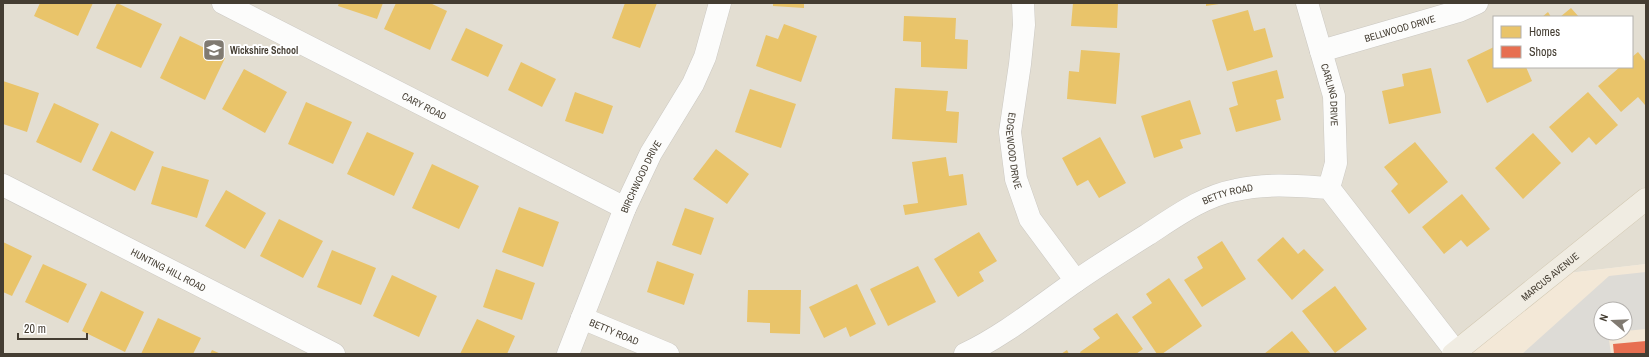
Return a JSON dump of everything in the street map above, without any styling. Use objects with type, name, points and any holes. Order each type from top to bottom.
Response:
[{"type":"main road","name":"MARCUS AVENUE","points":[[1454,353],[1646,199]]},
{"type":"street","name":"CARY ROAD","points":[[223,3],[625,208]]},
{"type":"street","name":"BIRCHWOOD DRIVE","points":[[568,354],[625,208],[651,153],[693,84],[705,57],[720,3]]},
{"type":"street","name":"EDGEWOOD DRIVE","points":[[1023,3],[1024,26],[1010,132],[1016,179],[1030,219],[1076,281]]},
{"type":"street","name":"CARLING DRIVE","points":[[1307,3],[1334,96],[1336,117],[1336,163],[1329,188]]},
{"type":"street","name":"BELLWOOD DRIVE","points":[[1321,51],[1459,11],[1477,3]]},
{"type":"street","name":"HUNTING HILL ROAD","points":[[3,186],[334,354]]},
{"type":"street","name":"BETTY ROAD","points":[[964,354],[1027,317],[1076,281],[1183,211],[1208,198],[1234,190],[1260,186],[1329,188]]},
{"type":"street","points":[[1329,188],[1454,353]]},
{"type":"street","name":"BETTY ROAD","points":[[582,318],[668,354]]},
{"type":"shaded area","points":[[3,3],[1646,3],[1646,264],[1551,275],[1453,354],[3,354]]},
{"type":"shaded area","points":[[1646,264],[1646,354],[1453,354],[1551,275]]},
{"type":"shaded area","points":[[1646,272],[1646,329],[1633,330],[1633,301],[1593,301],[1593,341],[1609,341],[1611,354],[1522,354],[1609,276]]},
{"type":"building: Homes","points":[[40,3],[93,3],[78,36],[34,16]]},
{"type":"building: Homes","points":[[117,3],[162,24],[141,68],[96,48]]},
{"type":"building: Homes","points":[[339,3],[383,3],[377,19],[338,6]]},
{"type":"building: Homes","points":[[396,3],[430,3],[447,11],[430,50],[384,29]]},
{"type":"building: Homes","points":[[625,3],[657,3],[640,48],[612,38]]},
{"type":"building: Homes","points":[[773,3],[804,3],[804,8],[773,6]]},
{"type":"building: Homes","points":[[1073,3],[1118,3],[1117,28],[1071,26]]},
{"type":"building: Homes","points":[[1206,3],[1219,3],[1219,4],[1206,6]]},
{"type":"building: Homes","points":[[1571,8],[1578,16],[1561,16]]},
{"type":"building: Homes","points":[[1248,10],[1254,31],[1265,28],[1273,57],[1227,71],[1212,20]]},
{"type":"building: Homes","points":[[1548,12],[1550,16],[1543,16]]},
{"type":"building: Homes","points":[[904,16],[956,18],[955,39],[968,40],[967,69],[921,67],[921,42],[903,41]]},
{"type":"building: Homes","points":[[784,24],[817,36],[801,82],[756,66],[766,35],[778,39]]},
{"type":"building: Homes","points":[[466,28],[503,45],[488,77],[451,60]]},
{"type":"building: Homes","points":[[180,36],[225,58],[205,100],[160,78]]},
{"type":"building: Homes","points":[[1493,47],[1493,68],[1526,68],[1532,81],[1487,103],[1467,60]]},
{"type":"building: Homes","points":[[1081,50],[1120,53],[1116,104],[1067,99],[1069,71],[1079,72]]},
{"type":"building: Homes","points":[[1638,52],[1646,62],[1646,103],[1645,105],[1638,97],[1621,112],[1598,86],[1619,68],[1633,68],[1633,56]]},
{"type":"building: Homes","points":[[521,62],[556,79],[542,107],[508,90]]},
{"type":"building: Homes","points":[[1431,68],[1441,113],[1389,124],[1382,91],[1404,86],[1402,74]]},
{"type":"building: Homes","points":[[244,69],[287,92],[265,133],[222,109]]},
{"type":"building: Homes","points":[[1277,70],[1284,98],[1276,100],[1281,120],[1236,132],[1229,108],[1238,105],[1232,82]]},
{"type":"building: Homes","points":[[3,81],[39,93],[27,132],[3,124]]},
{"type":"building: Homes","points":[[895,88],[948,91],[946,111],[959,112],[957,143],[892,139]]},
{"type":"building: Homes","points":[[750,89],[796,104],[781,148],[735,132]]},
{"type":"building: Homes","points":[[575,92],[613,106],[603,134],[565,121]]},
{"type":"building: Homes","points":[[1588,92],[1618,125],[1596,145],[1589,137],[1572,153],[1549,127]]},
{"type":"building: Homes","points":[[1190,100],[1201,134],[1180,140],[1183,148],[1154,158],[1141,116]]},
{"type":"building: Homes","points":[[306,102],[352,122],[333,164],[288,144]]},
{"type":"building: Homes","points":[[54,103],[99,124],[81,163],[36,142]]},
{"type":"building: Homes","points":[[111,131],[154,152],[135,191],[92,170]]},
{"type":"building: Homes","points":[[367,132],[414,153],[394,196],[347,174]]},
{"type":"building: Homes","points":[[1533,133],[1561,163],[1523,199],[1495,168]]},
{"type":"building: Homes","points":[[1100,137],[1126,183],[1099,198],[1088,180],[1077,186],[1062,158]]},
{"type":"building: Homes","points":[[1415,142],[1448,182],[1409,214],[1391,191],[1398,184],[1384,167]]},
{"type":"building: Homes","points":[[716,149],[749,174],[727,204],[693,179]]},
{"type":"building: Homes","points":[[946,157],[949,176],[963,174],[967,205],[905,215],[903,205],[918,203],[912,162]]},
{"type":"building: Homes","points":[[432,164],[479,186],[459,229],[412,208]]},
{"type":"building: Homes","points":[[162,166],[209,180],[197,218],[151,204]]},
{"type":"building: Homes","points":[[226,190],[266,213],[245,249],[205,226]]},
{"type":"building: Homes","points":[[1462,194],[1490,229],[1467,247],[1461,240],[1444,254],[1422,227]]},
{"type":"building: Homes","points":[[519,207],[559,222],[543,267],[502,252]]},
{"type":"building: Homes","points":[[685,208],[714,218],[701,255],[672,245]]},
{"type":"building: Homes","points":[[279,219],[323,241],[303,278],[260,256]]},
{"type":"building: Homes","points":[[979,232],[997,261],[979,272],[984,281],[958,297],[934,259]]},
{"type":"building: Homes","points":[[1283,237],[1298,254],[1304,249],[1324,270],[1292,300],[1257,260]]},
{"type":"building: Homes","points":[[1222,241],[1246,279],[1202,307],[1184,280],[1203,268],[1197,257]]},
{"type":"building: Homes","points":[[3,242],[32,256],[12,296],[3,292]]},
{"type":"building: Homes","points":[[332,250],[376,268],[361,305],[317,287]]},
{"type":"building: Homes","points":[[657,261],[694,274],[684,305],[647,292]]},
{"type":"building: Homes","points":[[43,264],[87,284],[68,323],[25,302]]},
{"type":"building: Homes","points":[[918,266],[936,302],[888,326],[870,289]]},
{"type":"building: Homes","points":[[496,269],[535,283],[522,320],[483,307]]},
{"type":"building: Homes","points":[[392,275],[437,296],[419,337],[373,316]]},
{"type":"building: Homes","points":[[1169,278],[1202,326],[1162,354],[1157,354],[1132,317],[1152,303],[1146,294]]},
{"type":"building: Homes","points":[[857,284],[876,324],[850,337],[846,327],[824,338],[809,307]]},
{"type":"building: Homes","points":[[1335,286],[1367,329],[1335,353],[1302,311]]},
{"type":"building: Homes","points":[[748,290],[801,290],[800,334],[770,333],[770,323],[747,322]]},
{"type":"building: Homes","points":[[101,291],[144,312],[125,352],[82,331]]},
{"type":"building: Homes","points":[[1117,313],[1143,349],[1136,354],[1081,354],[1080,352],[1100,338],[1093,329]]},
{"type":"building: Homes","points":[[158,318],[201,338],[193,354],[141,354]]},
{"type":"building: Homes","points":[[477,319],[515,336],[507,354],[460,354]]},
{"type":"building: Homes","points":[[1292,331],[1311,354],[1264,354]]},
{"type":"building: Homes","points":[[212,350],[221,354],[210,354]]},
{"type":"building: Homes","points":[[1067,350],[1069,354],[1061,354]]},
{"type":"building: Shops","points":[[1646,341],[1646,354],[1614,354],[1613,344]]},
{"type":"place","name":"Wickshire School","points":[[214,50]]}]
